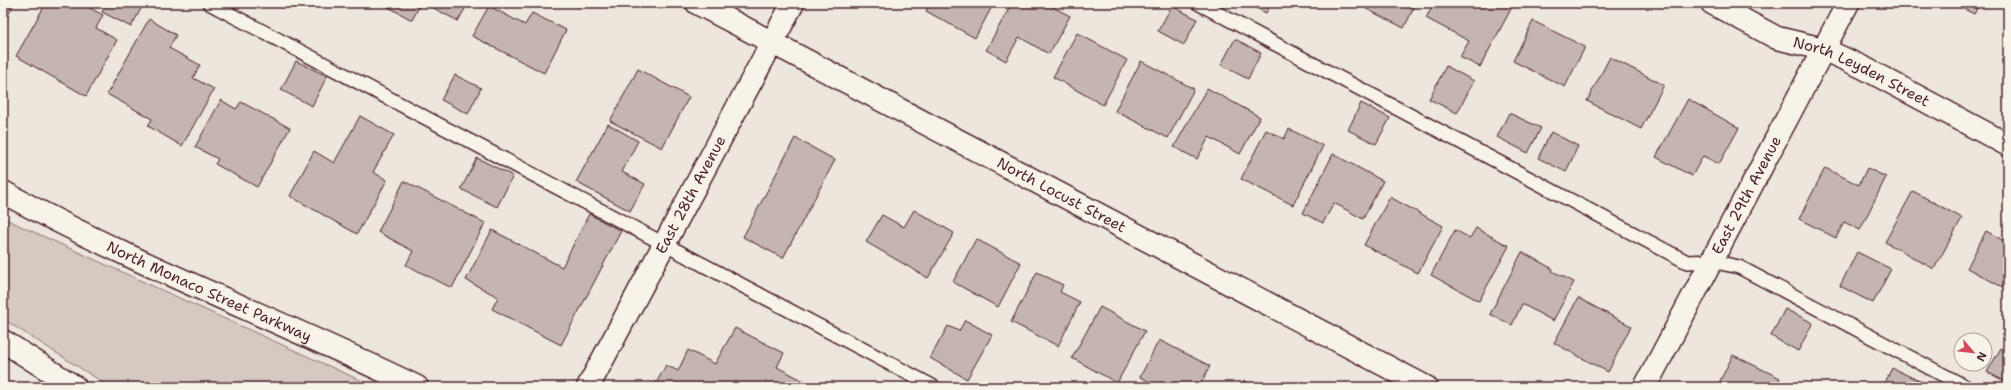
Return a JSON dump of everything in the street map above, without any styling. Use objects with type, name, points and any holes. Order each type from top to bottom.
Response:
[{"type":"street","name":"North Locust Street","points":[[697,3],[1426,387]]},
{"type":"street","name":"East 28th Avenue","points":[[588,387],[793,3]]},
{"type":"street","name":"North Leyden Street","points":[[1712,3],[1777,38],[1823,50],[1864,68],[2008,145]]},
{"type":"street","name":"East 29th Avenue","points":[[1645,387],[1848,3]]},
{"type":"street","name":"North Monaco Street Parkway","points":[[3,192],[202,290],[361,360],[417,387]]},
{"type":"street","points":[[3,341],[75,387]]},
{"type":"lane","points":[[209,3],[934,387]]},
{"type":"lane","points":[[1198,3],[1687,262],[1711,261],[1739,266],[1966,387]]},
{"type":"shaded area","points":[[3,218],[375,387],[110,387],[3,319]]},
{"type":"building","points":[[3,3],[14,3],[3,26]]},
{"type":"building","points":[[46,3],[81,3],[103,15],[96,28],[117,40],[86,96],[16,56]]},
{"type":"building","points":[[106,3],[144,3],[131,27],[102,12]]},
{"type":"building","points":[[381,3],[421,3],[412,20]]},
{"type":"building","points":[[424,3],[468,3],[458,21]]},
{"type":"building","points":[[930,3],[994,3],[975,38],[926,11]]},
{"type":"building","points":[[1012,3],[1050,3],[1049,5],[1070,16],[1049,54],[1019,37],[1006,61],[986,50]]},
{"type":"building","points":[[1246,3],[1271,3],[1266,13]]},
{"type":"building","points":[[1355,3],[1416,3],[1404,28]]},
{"type":"building","points":[[1434,3],[1505,3],[1512,7],[1480,67],[1460,57],[1469,41],[1426,18]]},
{"type":"building","points":[[1952,3],[1980,3],[1974,14]]},
{"type":"building","points":[[489,6],[525,25],[532,13],[566,30],[544,73],[472,36]]},
{"type":"building","points":[[1172,6],[1197,19],[1184,45],[1158,31]]},
{"type":"building","points":[[149,19],[176,35],[169,48],[200,65],[193,78],[214,89],[182,146],[148,126],[152,119],[107,94]]},
{"type":"building","points":[[1533,21],[1585,47],[1565,87],[1513,61]]},
{"type":"building","points":[[1077,33],[1127,60],[1103,105],[1053,77]]},
{"type":"building","points":[[1235,39],[1261,53],[1248,79],[1221,65]]},
{"type":"building","points":[[1610,57],[1664,85],[1641,129],[1587,101]]},
{"type":"building","points":[[296,61],[327,76],[312,106],[281,90]]},
{"type":"building","points":[[1141,61],[1194,89],[1168,138],[1115,111]]},
{"type":"building","points":[[1446,66],[1474,81],[1457,113],[1429,99]]},
{"type":"building","points":[[638,69],[689,97],[662,148],[610,121]]},
{"type":"building","points":[[455,75],[481,88],[468,114],[441,100]]},
{"type":"building","points":[[1207,88],[1260,117],[1240,154],[1209,137],[1197,159],[1174,147]]},
{"type":"building","points":[[1688,99],[1739,128],[1719,164],[1703,156],[1692,176],[1656,157]]},
{"type":"building","points":[[221,100],[236,109],[241,102],[290,128],[257,187],[215,164],[218,159],[195,147]]},
{"type":"building","points":[[1361,103],[1390,118],[1376,144],[1348,130]]},
{"type":"building","points":[[1509,113],[1541,128],[1528,153],[1497,137]]},
{"type":"building","points":[[360,116],[394,135],[373,172],[387,180],[357,234],[290,196],[314,151],[334,163]]},
{"type":"building","points":[[608,124],[638,141],[622,172],[645,184],[630,211],[576,182]]},
{"type":"building","points":[[1289,129],[1323,146],[1293,205],[1241,179],[1266,130],[1284,139]]},
{"type":"building","points":[[1551,132],[1578,146],[1566,172],[1538,158]]},
{"type":"building","points":[[795,138],[835,160],[783,258],[743,237]]},
{"type":"building","points":[[1333,154],[1383,181],[1363,219],[1334,203],[1323,223],[1303,213]]},
{"type":"building","points":[[477,158],[513,176],[497,207],[461,189]]},
{"type":"building","points":[[1825,168],[1859,185],[1867,168],[1886,177],[1860,230],[1844,222],[1836,238],[1799,219]]},
{"type":"building","points":[[404,181],[485,223],[452,288],[406,265],[413,251],[378,232]]},
{"type":"building","points":[[1913,191],[1962,218],[1934,269],[1885,242]]},
{"type":"building","points":[[1390,197],[1443,226],[1418,273],[1364,245]]},
{"type":"building","points":[[914,210],[954,233],[928,278],[866,242],[882,215],[904,227]]},
{"type":"building","points":[[589,214],[621,231],[561,345],[492,309],[498,297],[466,280],[492,230],[562,267]]},
{"type":"building","points":[[1476,228],[1509,246],[1479,301],[1431,275],[1455,230],[1470,238]]},
{"type":"building","points":[[1986,231],[2008,243],[2008,290],[1967,268]]},
{"type":"building","points":[[976,239],[1021,263],[998,307],[953,282]]},
{"type":"building","points":[[1522,252],[1553,269],[1552,271],[1574,282],[1553,321],[1522,304],[1512,325],[1490,314]]},
{"type":"building","points":[[1857,252],[1891,269],[1873,303],[1840,286]]},
{"type":"building","points":[[1037,272],[1063,285],[1060,292],[1080,302],[1058,346],[1011,322]]},
{"type":"building","points":[[1578,298],[1631,326],[1608,372],[1554,343]]},
{"type":"building","points":[[1100,307],[1145,331],[1117,383],[1072,358]]},
{"type":"building","points":[[1785,309],[1813,323],[1798,351],[1771,336]]},
{"type":"building","points":[[965,320],[992,335],[967,379],[930,358],[948,326],[959,331]]},
{"type":"building","points":[[735,328],[784,353],[777,367],[808,383],[807,387],[654,387],[666,365],[678,371],[688,350],[715,364]]},
{"type":"building","points":[[1159,340],[1210,366],[1199,387],[1160,387],[1140,377]]},
{"type":"building","points":[[2001,348],[2008,352],[2008,383],[1987,372],[1993,372],[1993,362]]},
{"type":"building","points":[[1733,355],[1780,378],[1775,387],[1717,387]]},
{"type":"building","points":[[1892,368],[1926,384],[1925,387],[1883,387]]},
{"type":"building","points":[[1244,380],[1256,387],[1240,387]]}]
